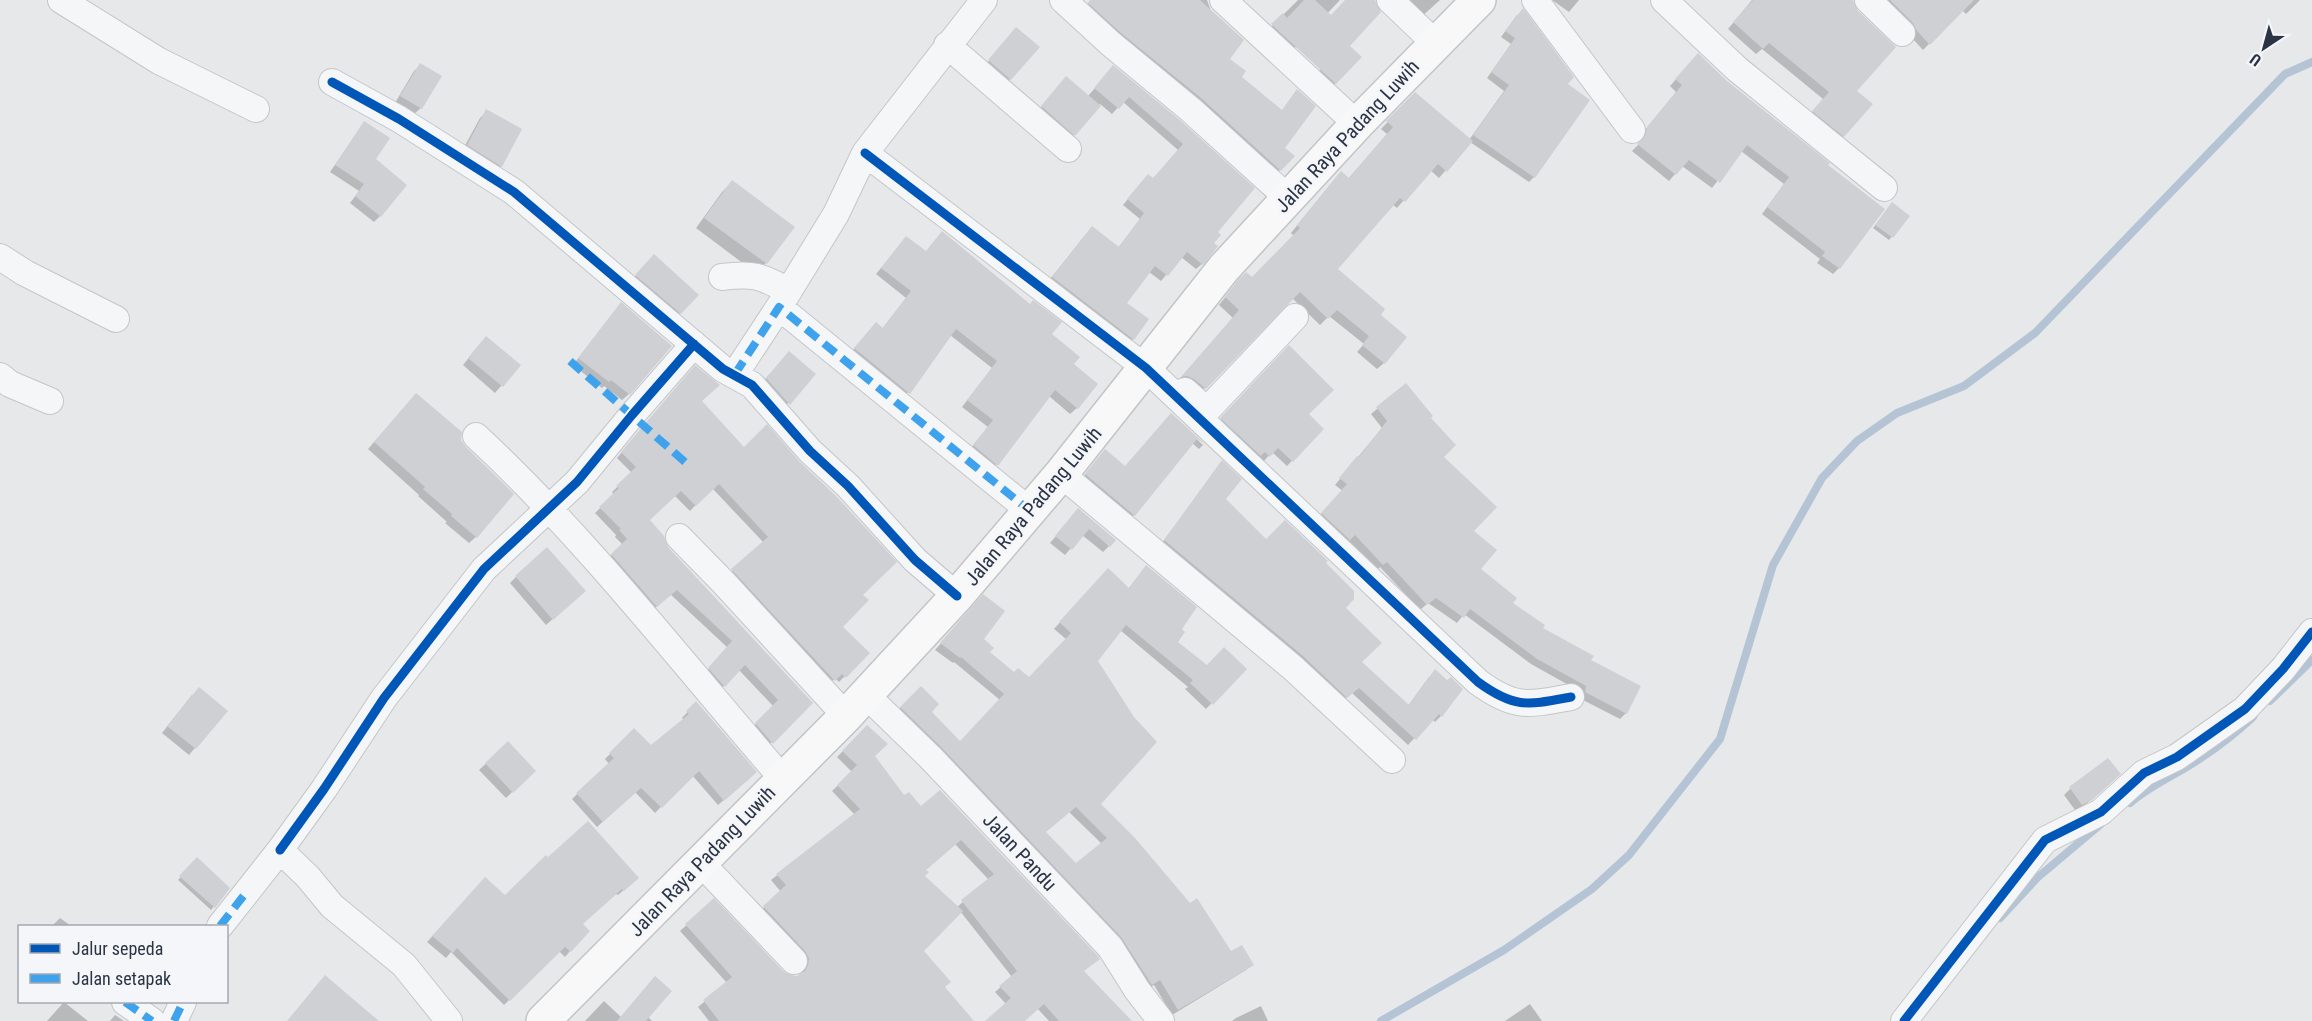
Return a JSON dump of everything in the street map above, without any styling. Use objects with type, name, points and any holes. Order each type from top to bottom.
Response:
[{"type":"main road","name":"Jalan Raya Padang Luwih","points":[[543,1021],[856,706],[957,596],[1061,474],[1224,268],[1357,124],[1479,0]]},
{"type":"street","points":[[61,0],[159,61],[256,109]]},
{"type":"street","points":[[735,374],[836,214],[865,153],[984,0]]},
{"type":"street","points":[[1063,0],[1111,44],[1191,110],[1288,198]]},
{"type":"street","points":[[1223,0],[1357,124]]},
{"type":"street","points":[[1389,0],[1435,43]]},
{"type":"street","points":[[1535,0],[1632,130]]},
{"type":"street","points":[[1664,0],[1737,69],[1884,188]]},
{"type":"street","points":[[1868,0],[1902,33]]},
{"type":"street","points":[[947,45],[1068,148]]},
{"type":"street","points":[[332,82],[399,119],[514,192],[723,369],[752,385],[810,451],[848,486],[915,560],[957,596]]},
{"type":"street","points":[[865,153],[1149,364],[1203,407],[1209,408],[1295,317]]},
{"type":"street","points":[[0,257],[25,273],[116,319]]},
{"type":"street","points":[[722,277],[741,275],[762,277],[784,299],[1030,511]]},
{"type":"street","points":[[222,925],[324,789],[384,698],[484,569],[577,482],[694,344]]},
{"type":"street","points":[[1149,364],[1478,682],[1499,696],[1514,702],[1532,704],[1570,697]]},
{"type":"street","points":[[0,376],[10,384],[50,401]]},
{"type":"street","points":[[476,436],[509,467],[606,573],[782,778]]},
{"type":"street","points":[[1061,474],[1285,661],[1392,760]]},
{"type":"street","name":"Jalan Pandu","points":[[679,537],[724,583],[856,706],[930,757],[1110,947],[1137,990],[1161,1021]]},
{"type":"street","points":[[1904,1021],[2045,840],[2101,812],[2144,773],[2177,757],[2245,709],[2283,669],[2312,632]]},
{"type":"street","points":[[280,850],[308,877],[332,906],[404,965],[449,1021]]},
{"type":"street","points":[[702,863],[794,961]]},
{"type":"street","points":[[126,1003],[152,1021]]},
{"type":"street","points":[[174,1021],[183,1003]]},
{"type":"building","points":[[1090,0],[1200,0],[1244,40],[1230,59],[1246,71],[1242,77],[1282,110],[1297,89],[1316,106],[1285,148],[1295,156],[1281,171],[1201,98],[1121,33],[1088,3]]},
{"type":"building","points":[[1304,0],[1315,0],[1331,15],[1345,0],[1375,0],[1381,12],[1350,46],[1362,57],[1336,84],[1271,24],[1283,13],[1287,18]]},
{"type":"building","points":[[1753,0],[1853,0],[1858,11],[1896,47],[1857,91],[1873,104],[1844,137],[1812,111],[1829,92],[1769,43],[1763,49],[1733,22]]},
{"type":"building","points":[[1890,0],[1974,0],[1930,45],[1912,22]]},
{"type":"building","points":[[1523,8],[1574,77],[1568,84],[1590,100],[1535,178],[1473,135],[1509,85],[1491,72],[1515,38],[1505,31]]},
{"type":"building","points":[[1016,27],[1040,47],[1011,80],[988,60]]},
{"type":"building","points":[[1698,53],[1727,81],[1885,209],[1840,269],[1822,256],[1825,252],[1767,207],[1789,177],[1747,145],[1720,183],[1689,160],[1676,175],[1637,144],[1645,136],[1647,127],[1682,85],[1675,79]]},
{"type":"building","points":[[420,63],[442,76],[422,109],[400,96]]},
{"type":"building","points":[[1113,65],[1181,121],[1255,188],[1218,232],[1221,235],[1214,243],[1218,246],[1203,265],[1187,252],[1168,276],[1155,266],[1127,303],[1149,319],[1134,340],[1052,277],[1092,226],[1119,247],[1144,213],[1127,199],[1148,174],[1153,178],[1183,144],[1129,97],[1119,109],[1094,88]]},
{"type":"building","points":[[1066,76],[1101,106],[1075,136],[1041,106]]},
{"type":"building","points":[[1415,92],[1473,141],[1447,172],[1438,164],[1405,202],[1400,198],[1338,269],[1385,309],[1381,315],[1407,337],[1385,364],[1362,345],[1369,336],[1337,310],[1328,319],[1300,292],[1206,389],[1194,379],[1187,376],[1181,377],[1239,310],[1225,297],[1238,280],[1246,272],[1252,277],[1300,228],[1297,225],[1341,171],[1349,178],[1393,127],[1386,121]]},
{"type":"building","points":[[486,109],[522,129],[502,167],[467,145]]},
{"type":"building","points":[[364,121],[390,138],[376,159],[407,185],[381,217],[355,196],[364,184],[335,165]]},
{"type":"building","points":[[732,180],[795,227],[767,264],[704,218]]},
{"type":"building","points":[[1892,202],[1910,216],[1893,238],[1875,225]]},
{"type":"building","points":[[942,231],[1030,304],[1033,300],[1062,322],[1052,334],[1080,357],[1074,364],[1098,384],[1078,409],[1055,390],[998,466],[973,445],[993,420],[967,400],[997,361],[956,329],[910,394],[854,348],[876,322],[883,328],[911,291],[881,268],[906,236],[926,251]]},
{"type":"building","points":[[654,254],[699,295],[681,314],[635,275]]},
{"type":"building","points":[[621,302],[672,346],[630,395],[578,358]]},
{"type":"building","points":[[486,336],[521,365],[503,387],[468,358]]},
{"type":"building","points":[[1289,345],[1334,390],[1309,414],[1324,429],[1293,462],[1278,448],[1270,457],[1265,452],[1261,456],[1220,418]]},
{"type":"building","points":[[789,351],[816,374],[790,405],[766,378]]},
{"type":"building","points":[[695,365],[720,385],[702,401],[744,447],[767,424],[799,461],[837,497],[897,562],[863,595],[869,600],[843,627],[870,653],[846,678],[842,674],[835,681],[731,569],[768,537],[719,484],[696,506],[681,491],[650,520],[664,536],[668,547],[813,703],[773,744],[755,723],[778,700],[745,665],[725,687],[708,668],[732,641],[677,590],[657,607],[611,554],[627,539],[619,530],[621,529],[599,507],[636,467],[621,452]]},
{"type":"building","points":[[1406,383],[1433,416],[1431,418],[1456,445],[1444,457],[1497,507],[1474,531],[1497,550],[1481,569],[1517,598],[1513,603],[1545,625],[1543,628],[1594,656],[1591,660],[1641,686],[1627,714],[1585,692],[1586,686],[1537,659],[1470,609],[1464,618],[1436,598],[1427,605],[1387,562],[1383,565],[1355,535],[1350,540],[1321,513],[1347,484],[1339,478],[1387,421],[1376,407]]},
{"type":"building","points":[[416,393],[462,432],[461,440],[466,447],[514,494],[477,538],[423,489],[425,487],[374,442]]},
{"type":"building","points":[[1171,413],[1205,444],[1197,439],[1135,516],[1085,474],[1105,449],[1125,466]]},
{"type":"building","points":[[1222,460],[1242,479],[1226,499],[1266,539],[1285,520],[1328,561],[1326,563],[1354,591],[1354,599],[1346,608],[1382,643],[1362,662],[1409,705],[1435,669],[1447,680],[1451,677],[1463,689],[1442,717],[1439,714],[1416,740],[1359,688],[1347,698],[1303,656],[1164,540]]},
{"type":"building","points":[[1078,508],[1116,540],[1110,547],[1089,529],[1072,550],[1055,536]]},
{"type":"building","points":[[547,547],[586,591],[553,620],[515,576]]},
{"type":"building","points":[[1146,565],[1197,607],[1182,629],[1185,632],[1178,642],[1207,665],[1224,647],[1247,669],[1213,705],[1190,683],[1193,680],[1126,625],[1098,661],[1134,717],[1157,742],[1101,804],[1135,838],[1190,903],[1197,898],[1231,951],[1242,945],[1254,965],[1178,1010],[1160,980],[1152,985],[1121,937],[941,747],[900,707],[921,686],[939,704],[932,712],[960,741],[1004,694],[961,657],[940,643],[983,594],[1005,611],[984,639],[994,648],[990,652],[1014,672],[1018,668],[1029,677],[1071,633],[1059,622],[1108,568],[1129,588]],"holes":[[[1076,807],[1107,838],[1076,863],[1046,832]]]},
{"type":"building","points":[[199,687],[228,711],[196,749],[167,726]]},
{"type":"building","points":[[696,701],[757,772],[724,801],[699,771],[662,808],[641,788],[603,822],[576,793],[614,758],[609,753],[634,728],[651,745],[689,714],[686,711]]},
{"type":"building","points":[[867,725],[888,744],[875,756],[904,795],[909,792],[921,806],[940,790],[1098,956],[1100,959],[1084,971],[1132,1021],[1059,1021],[1044,1004],[1025,1021],[985,1021],[1011,998],[999,986],[1017,971],[961,900],[994,874],[961,840],[926,870],[929,872],[925,876],[963,911],[924,951],[951,982],[945,987],[974,1021],[719,1021],[703,1000],[732,977],[685,924],[714,898],[784,972],[797,976],[805,971],[809,958],[805,951],[763,906],[786,885],[776,874],[860,809],[837,785],[857,765],[842,751]]},
{"type":"building","points":[[508,741],[536,771],[513,793],[485,763]]},
{"type":"building","points":[[2108,758],[2121,774],[2092,800],[2082,805],[2069,787]]},
{"type":"building","points":[[588,821],[639,878],[624,891],[622,889],[583,924],[590,931],[571,952],[565,947],[510,1001],[457,948],[453,953],[432,936],[485,877],[505,895],[546,855],[548,857]]},
{"type":"building","points":[[197,857],[230,888],[215,908],[179,876]]},
{"type":"building","points":[[325,975],[353,999],[379,1021],[287,1021]]},
{"type":"building","points":[[655,976],[672,991],[646,1021],[617,1021]]},
{"type":"waterway","points":[[1381,1021],[1504,950],[1592,889],[1629,855],[1720,739],[1773,565],[1822,478],[1857,441],[1897,413],[1964,386],[2035,333],[2285,74],[2312,62]]},
{"type":"waterway","points":[[2270,701],[2312,660]]},
{"type":"waterway","points":[[2130,803],[2208,753],[2253,717]]},
{"type":"waterway","points":[[2000,918],[2037,878],[2101,824]]},
{"type":"marked path","points":[[735,374],[779,307],[1030,511]]},
{"type":"marked path","points":[[570,361],[685,462]]},
{"type":"marked path","points":[[221,925],[245,894]]},
{"type":"marked path","points":[[126,1003],[152,1021]]},
{"type":"marked path","points":[[174,1021],[183,1003]]},
{"type":"cycle path","points":[[332,82],[399,119],[514,192],[723,369],[752,385],[810,451],[848,486],[915,560],[957,596]]},
{"type":"cycle path","points":[[865,153],[1146,368],[1478,682],[1502,697],[1522,703],[1571,697]]},
{"type":"cycle path","points":[[280,850],[324,789],[384,698],[484,569],[577,482],[694,344]]},
{"type":"cycle path","points":[[1904,1021],[2045,840],[2101,812],[2144,773],[2177,757],[2245,709],[2283,669],[2312,632]]}]
